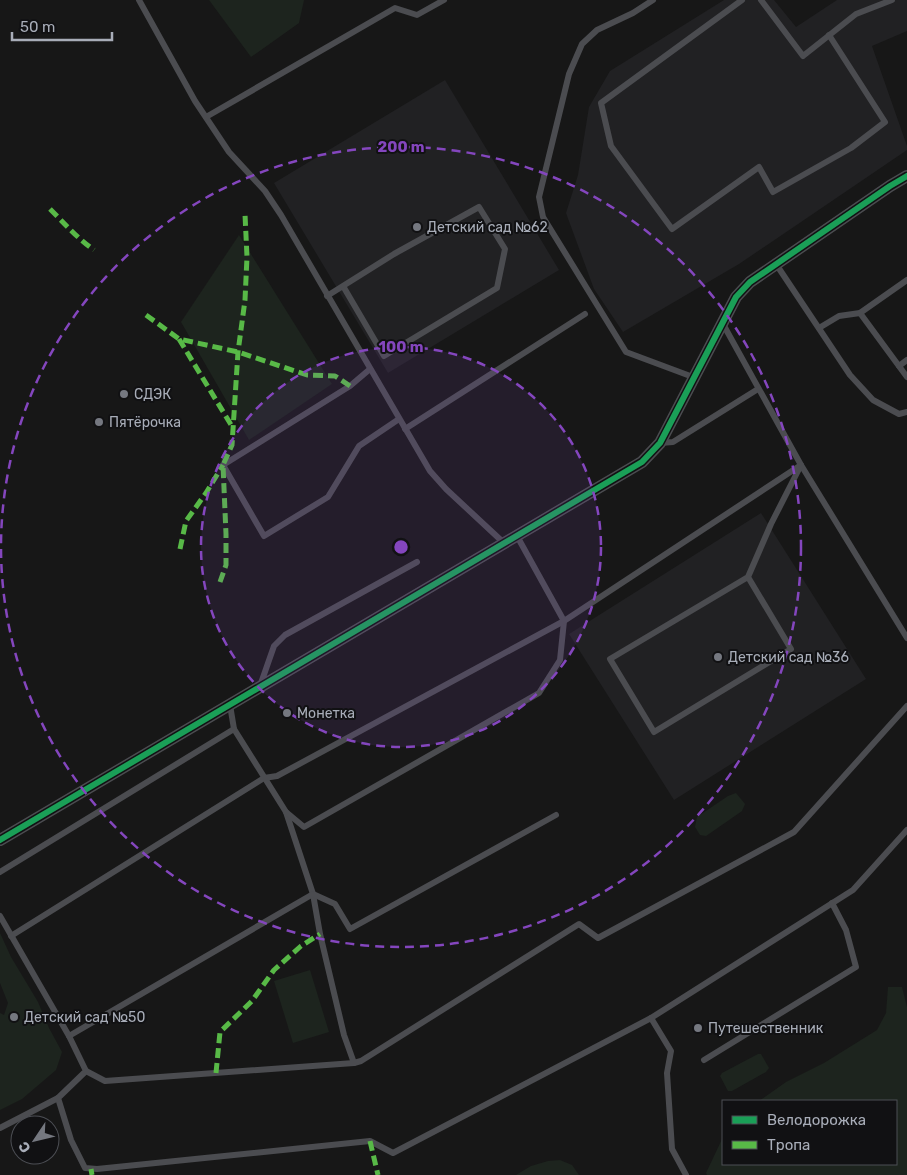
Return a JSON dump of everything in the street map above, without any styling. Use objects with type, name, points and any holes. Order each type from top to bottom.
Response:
[{"type":"street","points":[[0,840],[642,462],[660,444],[736,297],[750,282],[907,176]]},
{"type":"lane","points":[[139,0],[195,101],[229,152],[265,191],[430,471],[446,489],[504,543]]},
{"type":"lane","points":[[206,117],[395,8],[416,15],[444,0]]},
{"type":"lane","points":[[653,0],[633,13],[597,30],[582,44],[569,74],[539,197],[542,217],[626,352],[693,377]]},
{"type":"lane","points":[[742,0],[601,102],[612,146],[672,229],[759,167],[773,192],[851,148],[886,122],[829,35]]},
{"type":"lane","points":[[761,0],[803,56],[856,14],[892,0]]},
{"type":"lane","points":[[327,296],[394,254],[479,207],[505,249],[497,288],[384,356],[343,286]]},
{"type":"lane","points":[[776,264],[850,375],[873,400],[899,414],[907,412]]},
{"type":"lane","points":[[819,328],[839,316],[860,313],[907,280]]},
{"type":"lane","points":[[860,313],[907,376]]},
{"type":"lane","points":[[405,429],[585,314]]},
{"type":"lane","points":[[722,324],[801,465],[907,638]]},
{"type":"lane","points":[[899,366],[907,360]]},
{"type":"lane","points":[[370,369],[350,386],[223,465],[264,536],[328,497],[359,446],[399,419]]},
{"type":"lane","points":[[660,444],[673,442],[758,389]]},
{"type":"lane","points":[[748,577],[791,649],[654,732],[610,660],[748,577],[771,524],[801,465]]},
{"type":"lane","points":[[11,936],[264,778],[277,776],[564,621],[801,465]]},
{"type":"lane","points":[[286,812],[304,827],[539,693],[560,660],[564,621],[517,536]]},
{"type":"lane","points":[[260,687],[274,646],[286,635],[417,562]]},
{"type":"lane","points":[[230,705],[234,729],[286,812],[314,894],[320,934],[344,1036],[354,1063]]},
{"type":"lane","points":[[0,916],[69,1036],[86,1070],[105,1081],[354,1063],[579,924],[598,938],[794,832],[907,706]]},
{"type":"lane","points":[[0,872],[234,729]]},
{"type":"lane","points":[[314,894],[335,904],[350,929],[556,815]]},
{"type":"lane","points":[[85,1168],[97,1169],[370,1142],[393,1153],[651,1018],[853,890],[907,830]]},
{"type":"lane","points":[[69,1036],[314,894]]},
{"type":"lane","points":[[704,1060],[856,967],[846,930],[832,904]]},
{"type":"lane","points":[[651,1018],[671,1051],[667,1073],[672,1149],[686,1175]]},
{"type":"lane","points":[[0,1128],[58,1098],[86,1070]]},
{"type":"lane","points":[[58,1098],[71,1140],[85,1168]]},
{"type":"lane","points":[[80,1175],[85,1168]]},
{"type":"shaded area","points":[[209,0],[304,0],[299,23],[251,57]]},
{"type":"shaded area","points":[[724,0],[774,0],[796,27],[837,0],[907,0],[907,31],[872,46],[907,150],[739,264],[623,332],[594,289],[566,213],[578,175],[589,107],[610,71]]},
{"type":"shaded area","name":"Детский сад №62","points":[[445,80],[559,270],[388,373],[274,183]]},
{"type":"shaded area","points":[[239,235],[332,384],[249,440],[181,322]]},
{"type":"shaded area","name":"Детский сад №36","points":[[761,513],[866,679],[674,800],[569,634]]},
{"type":"shaded area","points":[[736,793],[745,804],[742,811],[706,836],[700,835],[695,827],[697,817],[728,796]]},
{"type":"shaded area","name":"Детский сад №50","points":[[0,933],[11,957],[38,1002],[62,1052],[56,1070],[22,1099],[0,1110],[0,1013],[4,1015],[8,1003],[0,983]]},
{"type":"shaded area","points":[[310,970],[329,1032],[293,1043],[274,981]]},
{"type":"shaded area","points":[[888,987],[902,987],[907,1007],[907,1175],[707,1175],[706,1173],[722,1139],[722,1165],[897,1165],[897,1100],[760,1100],[786,1082],[824,1063],[877,1030],[886,1013]]},
{"type":"shaded area","points":[[761,1054],[769,1068],[766,1072],[732,1091],[728,1091],[720,1076],[722,1073]]},
{"type":"shaded area","points":[[560,1160],[572,1165],[579,1175],[516,1175],[531,1166]]},
{"type":"marked path","points":[[50,209],[94,250]]},
{"type":"marked path","points":[[220,582],[226,565],[223,465],[232,445],[238,352],[245,300],[247,257],[245,214]]},
{"type":"marked path","points":[[146,315],[179,339],[238,352],[307,375],[335,376],[350,386]]},
{"type":"marked path","points":[[179,339],[233,428]]},
{"type":"marked path","points":[[180,549],[186,521],[223,465]]},
{"type":"marked path","points":[[216,1073],[220,1032],[252,1001],[274,970],[301,946],[320,934]]},
{"type":"marked path","points":[[370,1141],[378,1175]]},
{"type":"marked path","points":[[91,1169],[92,1175]]},
{"type":"cycle path","points":[[0,840],[642,462],[660,443],[736,297],[750,282],[907,176]]},
{"type":"place","name":"Детский сад №62","points":[[417,227]]},
{"type":"place","name":"СДЭК","points":[[124,394]]},
{"type":"place","name":"Пятёрочка","points":[[99,422]]},
{"type":"place","name":"Детский сад №36","points":[[718,657]]},
{"type":"place","name":"Монетка","points":[[287,713]]},
{"type":"place","name":"Детский сад №50","points":[[14,1017]]},
{"type":"place","name":"Путешественник","points":[[698,1028]]}]
